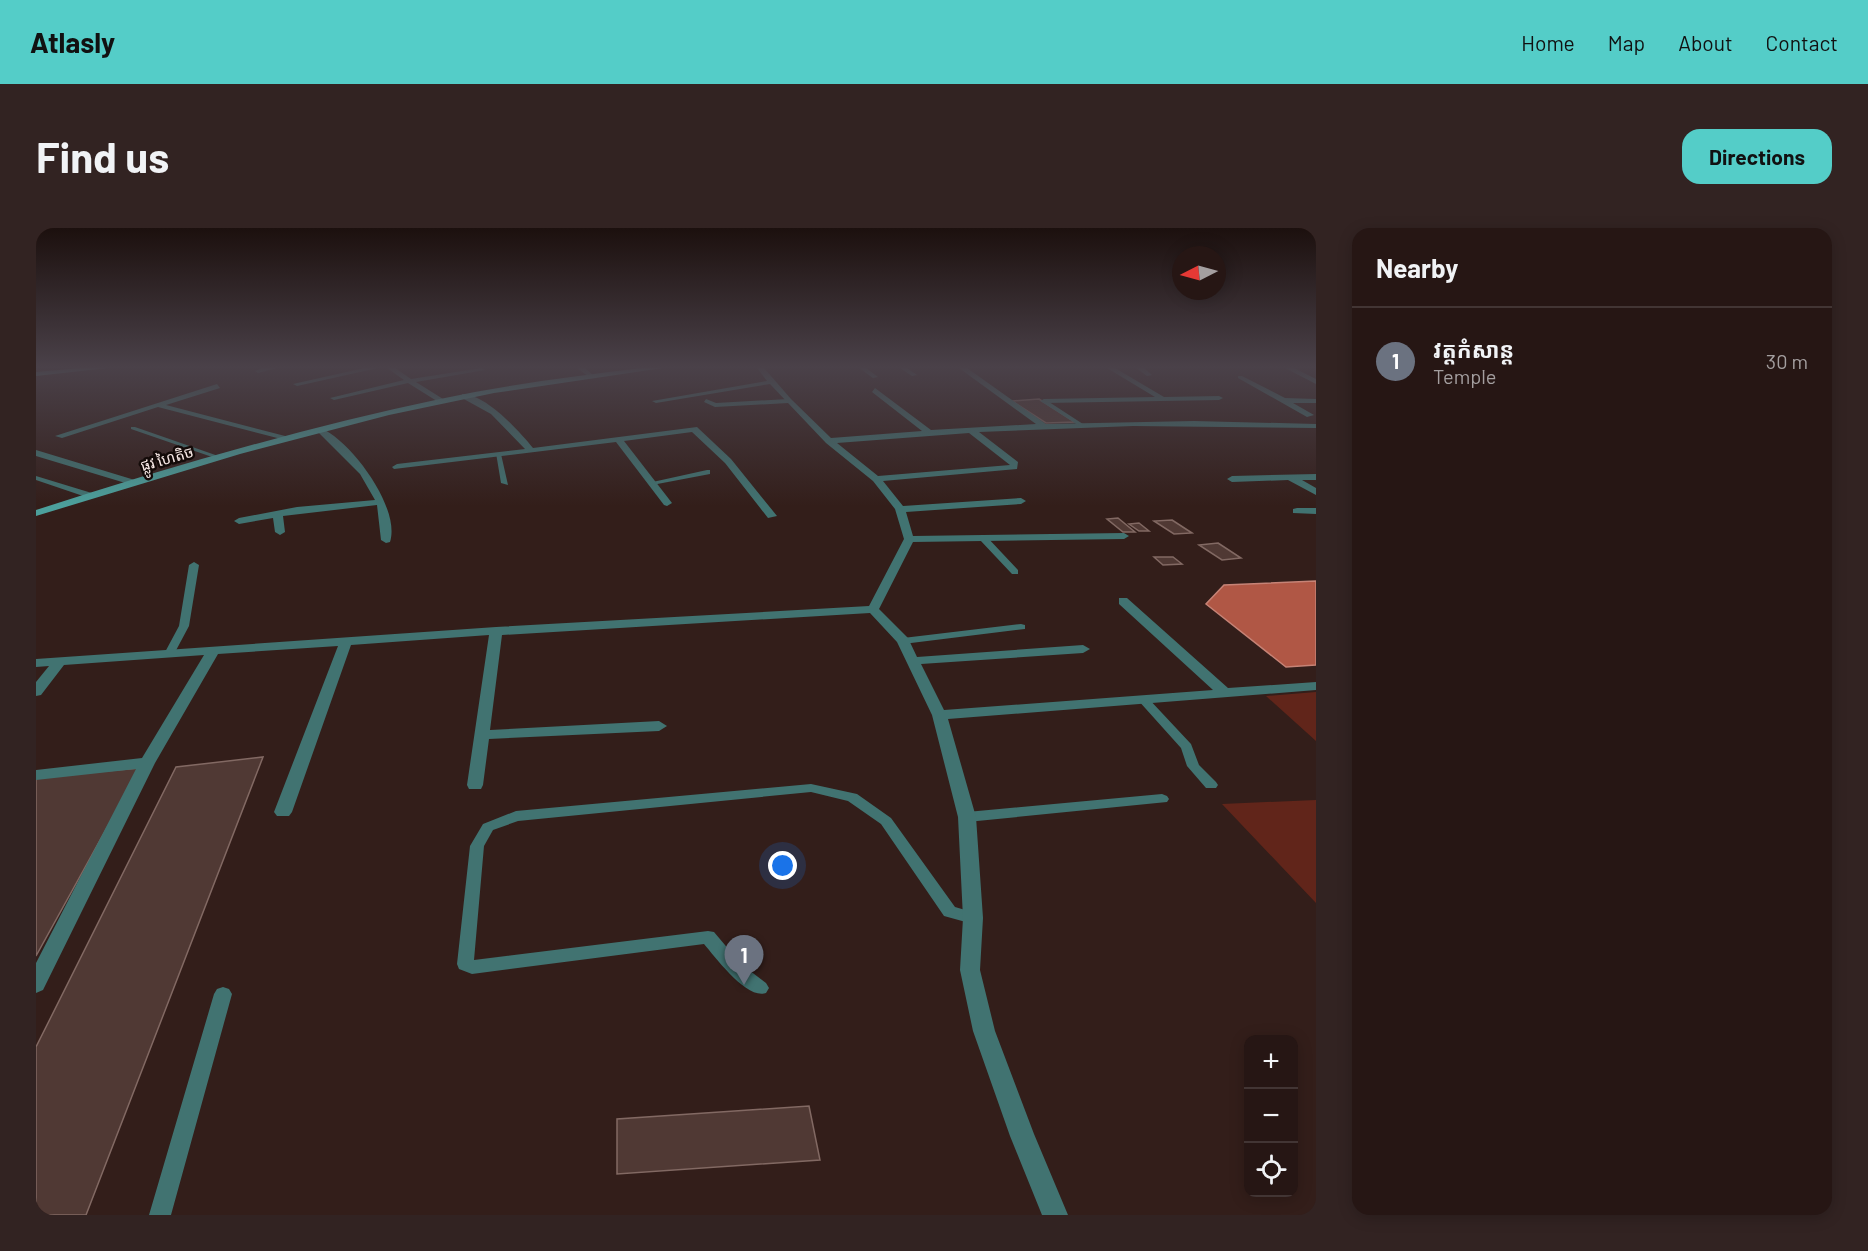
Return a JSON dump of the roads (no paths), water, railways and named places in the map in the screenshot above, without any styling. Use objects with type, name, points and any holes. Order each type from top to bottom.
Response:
[{"type":"street","points":[[59,436],[130,414]]},
{"type":"street","points":[[193,414],[286,439]]},
{"type":"street","name":"ផ្លូវ ហៃតិច","points":[[36,513],[286,439],[386,414]]},
{"type":"street","points":[[497,414],[507,422],[531,451]]},
{"type":"street","points":[[802,414],[876,479],[900,509],[909,539],[873,609]]},
{"type":"street","points":[[905,414],[928,432]]},
{"type":"street","points":[[1026,414],[1044,427]]},
{"type":"street","points":[[830,441],[928,432],[1044,427],[1228,422],[1316,426]]},
{"type":"street","points":[[398,466],[694,429],[728,461],[772,516]]},
{"type":"street","points":[[321,430],[360,469],[381,502],[386,540]]},
{"type":"street","points":[[876,479],[1014,467],[1015,464],[1007,457],[971,430]]},
{"type":"street","points":[[618,439],[667,503]]},
{"type":"street","points":[[36,453],[135,483]]},
{"type":"street","points":[[1289,477],[1316,492]]},
{"type":"street","points":[[1232,479],[1316,477]]},
{"type":"street","points":[[900,509],[1021,501]]},
{"type":"street","points":[[239,521],[278,513],[381,502]]},
{"type":"street","points":[[1297,511],[1316,511]]},
{"type":"street","points":[[278,513],[280,532]]},
{"type":"street","points":[[909,539],[1124,536]]},
{"type":"street","points":[[1123,601],[1224,692]]},
{"type":"street","points":[[36,663],[496,631],[873,609]]},
{"type":"street","points":[[873,609],[903,641],[939,715],[967,817],[973,918],[970,970],[984,1031],[1022,1136],[1055,1215]]},
{"type":"street","points":[[475,785],[496,631]]},
{"type":"street","points":[[283,813],[346,642]]},
{"type":"street","points":[[913,661],[1083,649]]},
{"type":"street","points":[[36,984],[147,763],[214,650]]},
{"type":"street","points":[[36,692],[58,662]]},
{"type":"street","points":[[939,715],[1316,686]]},
{"type":"street","points":[[481,735],[659,726]]},
{"type":"street","points":[[36,776],[147,763]]},
{"type":"lane","points":[[1064,414],[1083,426]]},
{"type":"lane","points":[[133,428],[220,458]]},
{"type":"lane","points":[[498,454],[505,483]]},
{"type":"lane","points":[[652,483],[707,472]]},
{"type":"lane","points":[[36,478],[92,496]]},
{"type":"lane","points":[[983,538],[1015,572]]},
{"type":"lane","points":[[169,654],[184,626],[194,565]]},
{"type":"lane","points":[[903,641],[1021,627]]},
{"type":"lane","points":[[1143,699],[1187,747],[1193,765],[1211,785]]},
{"type":"lane","points":[[760,988],[735,969],[708,937],[472,967],[465,964],[477,846],[488,827],[516,816],[811,788],[852,797],[886,821],[950,912],[973,918]]},
{"type":"lane","points":[[967,817],[1162,799]]},
{"type":"lane","points":[[160,1215],[223,994]]},
{"type":"place","name":"វត្តកំសាន្ត","points":[[744,985]]}]
